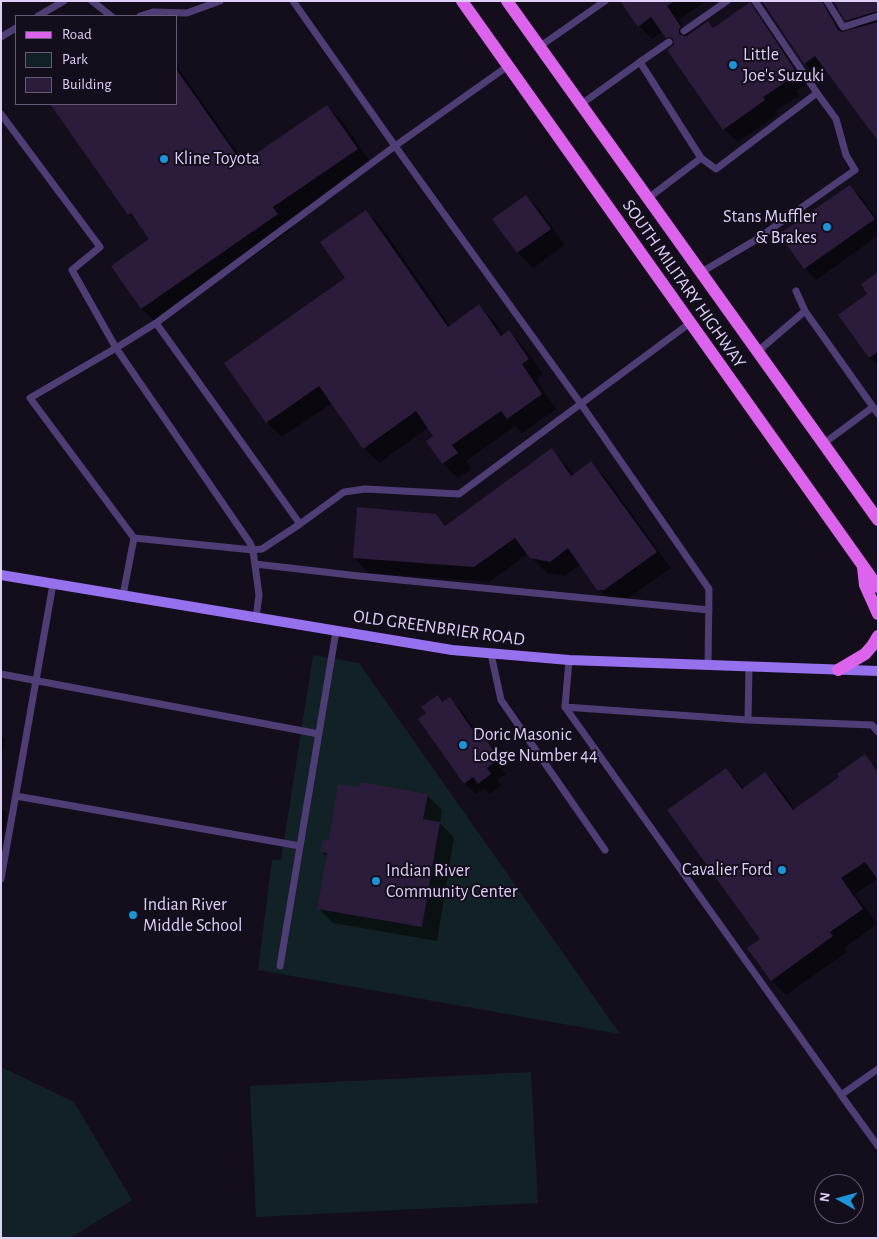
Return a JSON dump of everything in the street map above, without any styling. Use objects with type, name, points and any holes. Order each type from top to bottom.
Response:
[{"type":"main road","name":"SOUTH MILITARY HIGHWAY","points":[[462,1],[878,587]]},
{"type":"main road","name":"SOUTH MILITARY HIGHWAY","points":[[507,1],[878,520]]},
{"type":"main road","points":[[863,566],[865,585],[878,614]]},
{"type":"main road","points":[[838,670],[865,654],[878,636]]},
{"type":"street","name":"OLD GREENBRIER ROAD","points":[[1,575],[452,650],[568,660],[878,671]]},
{"type":"lane","points":[[40,15],[64,1]]},
{"type":"lane","points":[[92,1],[110,15]]},
{"type":"lane","points":[[143,15],[153,12],[187,13],[220,1]]},
{"type":"lane","points":[[293,1],[581,404],[709,589],[708,666]]},
{"type":"lane","points":[[539,47],[604,1]]},
{"type":"lane","points":[[684,31],[727,1]]},
{"type":"lane","points":[[700,273],[759,238],[855,170],[846,155],[836,119],[755,1]]},
{"type":"lane","points":[[827,1],[843,27],[878,16]]},
{"type":"lane","points":[[1,37],[15,29]]},
{"type":"lane","points":[[580,105],[669,42]]},
{"type":"lane","points":[[640,62],[701,158],[716,169],[818,93]]},
{"type":"lane","points":[[123,596],[134,538],[30,398],[156,323],[395,146],[508,66]]},
{"type":"lane","points":[[1,114],[100,247],[72,270],[116,348],[250,543],[253,550],[259,595],[256,618]]},
{"type":"lane","points":[[647,198],[701,158]]},
{"type":"lane","points":[[796,291],[805,312],[878,414]]},
{"type":"lane","points":[[757,352],[805,312]]},
{"type":"lane","points":[[156,323],[300,524]]},
{"type":"lane","points":[[134,538],[253,550],[262,549],[344,492],[365,489],[459,494],[690,323]]},
{"type":"lane","points":[[823,444],[873,407]]},
{"type":"lane","points":[[255,564],[709,610]]},
{"type":"lane","points":[[1,879],[54,584]]},
{"type":"lane","points":[[280,966],[336,631]]},
{"type":"lane","points":[[491,654],[501,700],[605,850]]},
{"type":"lane","points":[[568,660],[565,707],[878,1146]]},
{"type":"lane","points":[[748,720],[749,667]]},
{"type":"lane","points":[[1,674],[319,734]]},
{"type":"lane","points":[[565,707],[748,720],[872,725],[878,732]]},
{"type":"lane","points":[[16,796],[300,846]]},
{"type":"lane","points":[[842,1096],[878,1068]]},
{"type":"green space","points":[[313,655],[359,663],[620,1034],[258,970],[272,860],[281,860]]},
{"type":"green space","points":[[1,1067],[74,1102],[132,1200],[70,1238],[1,1238]]},
{"type":"green space","points":[[531,1072],[538,1203],[256,1217],[250,1086]]},
{"type":"building","name":"Little Joe's Suzuki","points":[[620,1],[674,1],[667,6],[681,27],[679,34],[684,36],[687,36],[708,21],[713,28],[750,2],[795,70],[784,77],[787,81],[763,97],[765,100],[723,130],[667,50],[674,45],[673,39],[666,38],[651,17],[638,27]]},
{"type":"building","points":[[762,1],[822,1],[838,30],[842,32],[878,22],[878,141],[815,56],[804,64]]},
{"type":"building","points":[[833,1],[878,1],[878,11],[845,21]]},
{"type":"building","name":"Kline Toyota","points":[[178,72],[242,163],[327,105],[358,149],[273,207],[278,214],[141,309],[111,266],[149,239],[131,213],[128,215],[51,105],[178,105]]},
{"type":"building","name":"Stans Muffler & Brakes","points":[[850,185],[875,219],[804,269],[779,234]]},
{"type":"building","points":[[526,195],[551,229],[517,253],[492,219]]},
{"type":"building","points":[[366,210],[448,327],[479,304],[501,336],[509,330],[529,359],[522,364],[542,394],[507,419],[501,411],[452,445],[458,453],[442,464],[426,441],[433,436],[416,411],[363,449],[319,386],[266,423],[224,363],[345,278],[320,242]]},
{"type":"building","points":[[878,272],[878,352],[869,358],[838,315],[867,294],[861,284]]},
{"type":"building","points":[[552,448],[571,476],[591,461],[657,552],[604,590],[597,590],[568,548],[550,562],[530,558],[515,538],[474,567],[353,558],[357,507],[436,514],[445,526]]},
{"type":"building","name":"Doric Masonic Lodge Number 44","points":[[438,695],[442,702],[450,697],[476,735],[481,732],[496,754],[492,757],[495,762],[487,768],[491,774],[478,784],[473,777],[464,784],[418,719],[426,713],[421,707]]},
{"type":"building","name":"Cavalier Ford","points":[[865,754],[878,772],[878,880],[865,862],[841,878],[863,909],[830,932],[833,936],[771,981],[747,948],[760,939],[667,810],[726,768],[742,789],[765,772],[793,810],[839,777],[837,774]]},
{"type":"building","name":"Indian River Community Center","points":[[361,782],[428,794],[423,819],[440,822],[422,927],[317,909],[327,853],[320,852],[323,839],[329,840],[338,784],[360,787]]},
{"type":"place","name":"Little Joe's Suzuki","points":[[733,65]]},
{"type":"place","name":"Kline Toyota","points":[[164,159]]},
{"type":"place","name":"Stans Muffler & Brakes","points":[[827,227]]},
{"type":"place","name":"Doric Masonic Lodge Number 44","points":[[463,745]]},
{"type":"place","name":"Cavalier Ford","points":[[782,870]]},
{"type":"place","name":"Indian River Community Center","points":[[376,881]]},
{"type":"place","name":"Indian River Middle School","points":[[133,915]]}]
